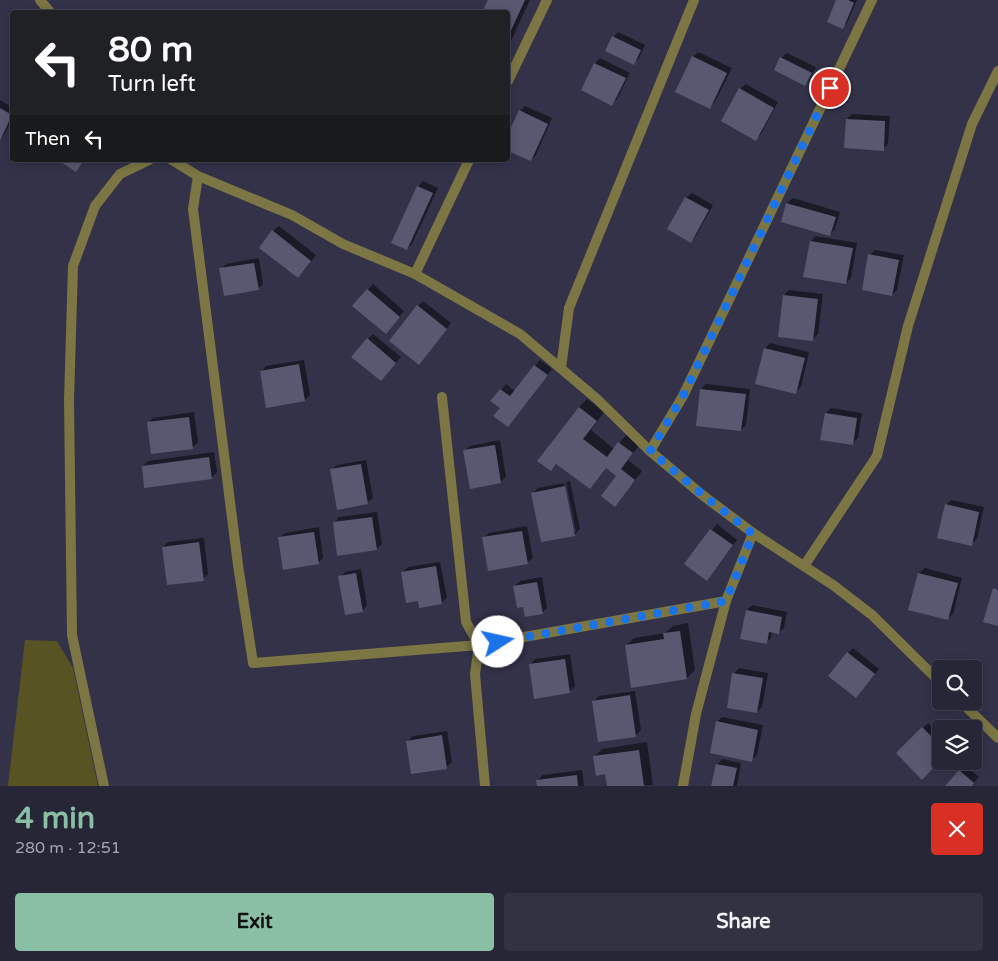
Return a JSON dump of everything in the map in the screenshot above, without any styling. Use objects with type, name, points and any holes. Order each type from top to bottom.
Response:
[{"type":"street","points":[[40,0],[48,10]]},
{"type":"street","points":[[510,77],[547,0]]},
{"type":"street","points":[[561,368],[569,308],[694,0]]},
{"type":"street","points":[[650,451],[683,396],[872,0]]},
{"type":"street","points":[[804,566],[877,456],[908,326],[972,124],[998,71]]},
{"type":"street","points":[[104,786],[72,635],[68,400],[73,266],[95,206],[120,174],[145,162]]},
{"type":"street","points":[[175,162],[198,176],[292,215],[343,244],[415,274],[520,334],[597,399],[650,451],[702,494],[753,534],[833,585],[872,615],[932,674]]},
{"type":"street","points":[[415,274],[469,162]]},
{"type":"street","points":[[198,176],[193,209],[238,565],[253,663],[480,645],[726,601]]},
{"type":"street","points":[[442,397],[466,622],[480,645],[475,674],[485,786]]},
{"type":"street","points":[[683,786],[696,714],[726,601],[753,534]]},
{"type":"street","points":[[969,710],[998,738]]},
{"type":"shaded area","points":[[25,640],[57,641],[73,668],[98,786],[8,786]]},
{"type":"building","points":[[488,0],[525,0],[510,33],[510,10],[483,10]]},
{"type":"building","points":[[836,0],[848,0],[854,3],[843,29],[827,22]]},
{"type":"building","points":[[612,36],[641,50],[634,65],[605,51]]},
{"type":"building","points":[[692,56],[727,73],[710,109],[675,92]]},
{"type":"building","points":[[780,57],[812,73],[805,86],[774,70]]},
{"type":"building","points":[[594,63],[626,78],[612,106],[581,90]]},
{"type":"building","points":[[739,88],[774,108],[756,141],[721,121]]},
{"type":"building","points":[[0,108],[10,114],[10,119],[0,141]]},
{"type":"building","points":[[519,110],[548,124],[531,161],[510,152],[510,130]]},
{"type":"building","points":[[846,119],[885,121],[884,151],[844,148]]},
{"type":"building","points":[[61,162],[83,162],[76,172]]},
{"type":"building","points":[[417,186],[433,193],[407,250],[391,243]]},
{"type":"building","points":[[685,197],[709,210],[691,243],[667,229]]},
{"type":"building","points":[[786,203],[836,217],[830,236],[781,222]]},
{"type":"building","points":[[272,230],[311,261],[298,278],[259,248]]},
{"type":"building","points":[[810,241],[853,248],[846,284],[803,277]]},
{"type":"building","points":[[868,254],[899,260],[892,296],[862,290]]},
{"type":"building","points":[[254,263],[259,290],[224,296],[219,268]]},
{"type":"building","points":[[367,289],[400,317],[386,334],[352,306]]},
{"type":"building","points":[[783,295],[818,299],[813,341],[778,337]]},
{"type":"building","points":[[417,305],[447,329],[419,365],[389,341]]},
{"type":"building","points":[[367,338],[396,363],[381,381],[351,357]]},
{"type":"building","points":[[764,348],[805,358],[796,394],[755,384]]},
{"type":"building","points":[[299,364],[305,401],[266,408],[260,371]]},
{"type":"building","points":[[534,365],[548,375],[508,427],[493,416],[500,408],[490,401],[500,389],[510,396]]},
{"type":"building","points":[[700,389],[746,394],[741,431],[696,426]]},
{"type":"building","points":[[579,407],[597,421],[583,439],[607,457],[618,442],[633,453],[621,469],[635,480],[615,507],[601,496],[616,476],[606,468],[590,489],[556,464],[551,471],[537,461]]},
{"type":"building","points":[[825,413],[857,418],[853,445],[820,440]]},
{"type":"building","points":[[189,417],[193,449],[151,454],[147,422]]},
{"type":"building","points":[[495,445],[501,483],[470,489],[463,450]]},
{"type":"building","points":[[209,457],[212,479],[144,488],[142,466]]},
{"type":"building","points":[[361,464],[368,504],[337,510],[330,469]]},
{"type":"building","points":[[565,486],[575,536],[541,542],[531,493]]},
{"type":"building","points":[[945,504],[979,512],[972,546],[937,538]]},
{"type":"building","points":[[372,517],[377,550],[337,556],[333,522]]},
{"type":"building","points":[[710,529],[733,545],[707,581],[684,564]]},
{"type":"building","points":[[522,531],[528,564],[488,571],[482,537]]},
{"type":"building","points":[[314,532],[319,564],[283,570],[278,537]]},
{"type":"building","points":[[199,542],[204,581],[167,585],[162,547]]},
{"type":"building","points":[[436,566],[442,604],[419,608],[418,601],[406,603],[401,572]]},
{"type":"building","points":[[356,573],[363,612],[345,615],[338,576]]},
{"type":"building","points":[[918,573],[958,583],[948,620],[908,610]]},
{"type":"building","points":[[537,582],[543,614],[525,617],[523,607],[517,608],[513,586]]},
{"type":"building","points":[[993,588],[998,590],[998,626],[983,622]]},
{"type":"building","points":[[746,610],[782,617],[779,634],[769,632],[767,644],[740,639]]},
{"type":"building","points":[[680,631],[687,679],[631,688],[625,645],[664,639],[663,633]]},
{"type":"building","points":[[847,652],[875,674],[856,698],[828,676]]},
{"type":"building","points":[[565,659],[570,693],[534,699],[529,664]]},
{"type":"building","points":[[732,673],[763,678],[757,713],[727,708]]},
{"type":"building","points":[[630,695],[636,737],[598,742],[592,701]]},
{"type":"building","points":[[716,721],[758,730],[752,762],[710,753]]},
{"type":"building","points":[[922,727],[932,737],[932,769],[922,780],[896,753]]},
{"type":"building","points":[[442,735],[447,769],[411,774],[406,741]]},
{"type":"building","points":[[639,750],[644,786],[607,786],[605,774],[596,776],[593,756]]},
{"type":"building","points":[[716,764],[737,768],[733,786],[711,786]]},
{"type":"building","points":[[959,770],[974,783],[972,786],[945,786]]},
{"type":"building","points":[[577,775],[578,786],[537,786],[536,780]]},
{"type":"route","points":[[498,642],[726,601],[753,534],[650,451],[683,396],[830,88]]}]
